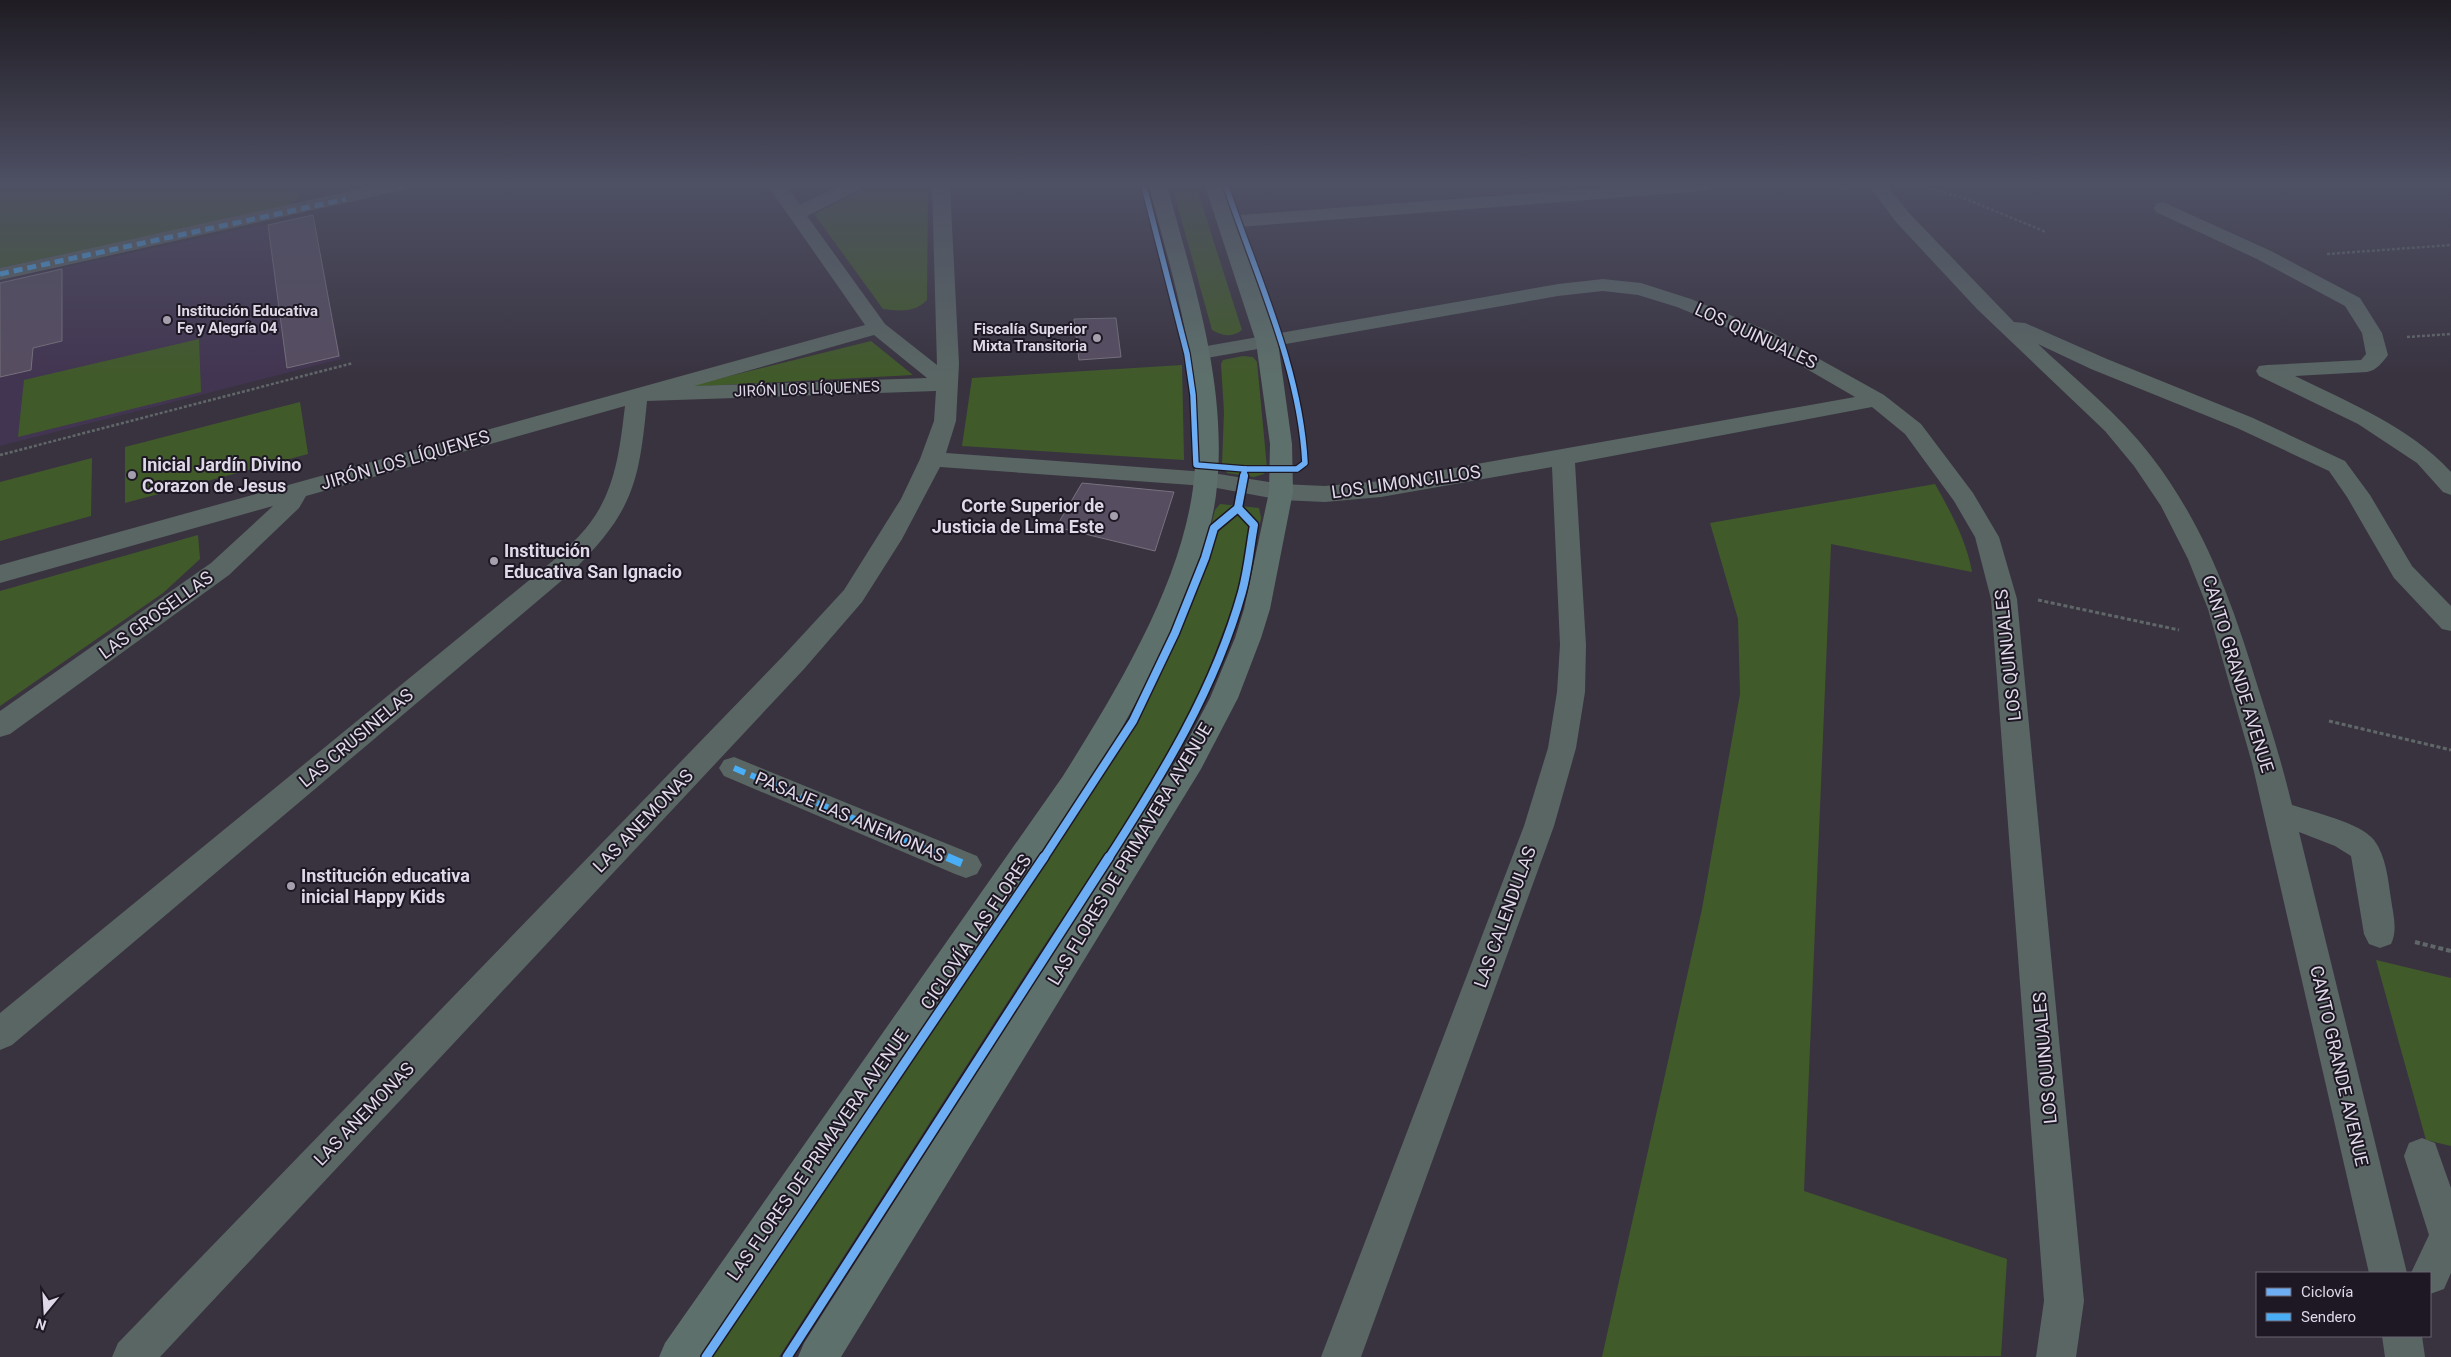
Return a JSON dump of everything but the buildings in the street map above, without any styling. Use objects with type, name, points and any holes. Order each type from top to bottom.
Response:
[{"type":"main road","name":"LAS FLORES DE PRIMAVERA AVENUE","points":[[679,1357],[1050,820],[1106,732],[1138,674],[1183,569],[1198,523],[1206,479],[1209,424],[1201,353],[1174,249]]},
{"type":"main road","name":"LAS FLORES DE PRIMAVERA AVENUE","points":[[818,1357],[1191,761],[1224,698],[1248,638],[1262,590],[1281,492],[1282,444],[1267,342],[1235,249]]},
{"type":"street","points":[[0,274],[104,249]]},
{"type":"street","points":[[821,249],[878,328],[947,384]]},
{"type":"street","name":"LAS ANEMONAS","points":[[132,1357],[794,662],[853,596],[904,515],[932,459],[945,421],[948,364],[943,249]]},
{"type":"street","name":"CANTO GRANDE AVENUE","points":[[1933,249],[1996,317],[2113,426],[2143,461],[2173,506],[2201,559],[2222,609],[2279,813],[2388,1272]]},
{"type":"street","points":[[2252,249],[2353,302],[2372,333],[2377,355],[2367,366],[2267,371],[2366,419],[2425,458],[2451,487]]},
{"type":"street","name":"LOS QUINUALES","points":[[1201,353],[1558,290],[1603,285],[1641,290],[1684,303],[1764,336],[1876,400],[1913,429],[1938,459],[1969,504],[1987,537],[2004,599],[2064,1300],[2056,1357]]},
{"type":"street","points":[[1996,317],[2099,364],[2245,423],[2337,466],[2358,494],[2403,572],[2451,622]]},
{"type":"street","name":"JIRÓN LOS LÍQUENES","points":[[0,574],[878,328]]},
{"type":"street","name":"JIRÓN LOS LÍQUENES","points":[[637,395],[947,384]]},
{"type":"street","name":"LAS CRUSINELAS","points":[[0,1034],[564,565],[599,530],[617,503],[629,468],[637,395]]},
{"type":"street","name":"LOS LIMONCILLOS","points":[[932,459],[1206,479],[1281,492],[1325,494],[1381,489],[1563,458],[1876,400]]},
{"type":"street","name":"LAS CALENDULAS","points":[[1341,1357],[1539,826],[1562,748],[1571,692],[1572,645],[1563,458]]},
{"type":"street","name":"LAS GROSELLAS","points":[[0,726],[220,569],[290,503],[298,490]]},
{"type":"street","name":"PASAJE LAS ANEMONAS","points":[[734,768],[966,865]]},
{"type":"street","points":[[2279,813],[2346,838],[2362,847],[2368,858],[2380,934]]},
{"type":"street","points":[[2422,1156],[2448,1236],[2431,1273]]},
{"type":"street","points":[[2402,1337],[2405,1357]]},
{"type":"path","points":[[2326,254],[2391,249]]},
{"type":"path","points":[[2372,333],[2412,338],[2451,334]]},
{"type":"path","points":[[0,455],[353,363]]},
{"type":"path","points":[[2031,599],[2179,630]]},
{"type":"path","points":[[2329,721],[2451,750]]},
{"type":"shaded area","name":"Institución Educativa Fe y Alegría 04","points":[[148,249],[320,249],[341,359],[0,446],[0,281]]},
{"type":"green space","points":[[0,249],[86,249],[0,268]]},
{"type":"green space","points":[[840,249],[927,249],[927,300],[912,309],[883,309]]},
{"type":"green space","points":[[1190,249],[1216,249],[1242,330],[1231,335],[1223,335],[1212,330]]},
{"type":"green space","points":[[199,339],[201,392],[18,437],[24,380]]},
{"type":"green space","points":[[871,341],[913,375],[685,387]]},
{"type":"green space","points":[[1243,356],[1253,357],[1257,362],[1267,468],[1264,474],[1254,477],[1227,473],[1222,464],[1224,412],[1221,364],[1223,360]]},
{"type":"green space","points":[[1182,365],[1184,460],[962,446],[972,378]]},
{"type":"green space","points":[[300,402],[308,454],[125,503],[125,447]]},
{"type":"green space","points":[[92,458],[91,516],[0,541],[0,482]]},
{"type":"green space","points":[[1935,484],[1962,537],[1972,572],[1831,544],[1804,1191],[2007,1259],[2001,1356],[1602,1357],[1702,909],[1740,694],[1738,619],[1710,523]]},
{"type":"green space","points":[[1220,504],[1259,508],[1261,518],[1255,548],[1207,674],[1174,745],[1122,829],[1037,956],[779,1357],[709,1357],[1024,895],[1134,725],[1208,538],[1215,510]]},
{"type":"green space","points":[[198,535],[200,559],[163,593],[0,706],[0,591]]},
{"type":"green space","points":[[2376,960],[2451,978],[2451,1146],[2426,1140]]},
{"type":"marked path","points":[[0,274],[114,249]]},
{"type":"marked path","points":[[734,768],[966,865]]},
{"type":"cycle path","points":[[1160,249],[1187,354],[1193,395],[1194,456],[1196,465],[1245,469],[1297,469],[1305,463],[1298,402],[1281,344],[1247,249]]},
{"type":"cycle path","name":"CICLOVÍA LAS FLORES","points":[[706,1357],[1081,803],[1133,721],[1175,633],[1205,558],[1214,528],[1238,508],[1245,469]]},
{"type":"cycle path","points":[[787,1357],[1128,827],[1194,714],[1221,655],[1244,585],[1254,525],[1238,508]]},
{"type":"place","name":"Institución Educativa Fe y Alegría 04","points":[[167,320]]},
{"type":"place","name":"Fiscalía Superior Mixta Transitoria","points":[[1097,338]]},
{"type":"place","name":"Inicial Jardín Divino Corazon de Jesus","points":[[132,475]]},
{"type":"place","name":"Corte Superior de Justicia de Lima Este","points":[[1114,516]]},
{"type":"place","name":"Institución Educativa San Ignacio","points":[[494,561]]},
{"type":"place","name":"Institución educativa inicial Happy Kids","points":[[291,886]]}]
